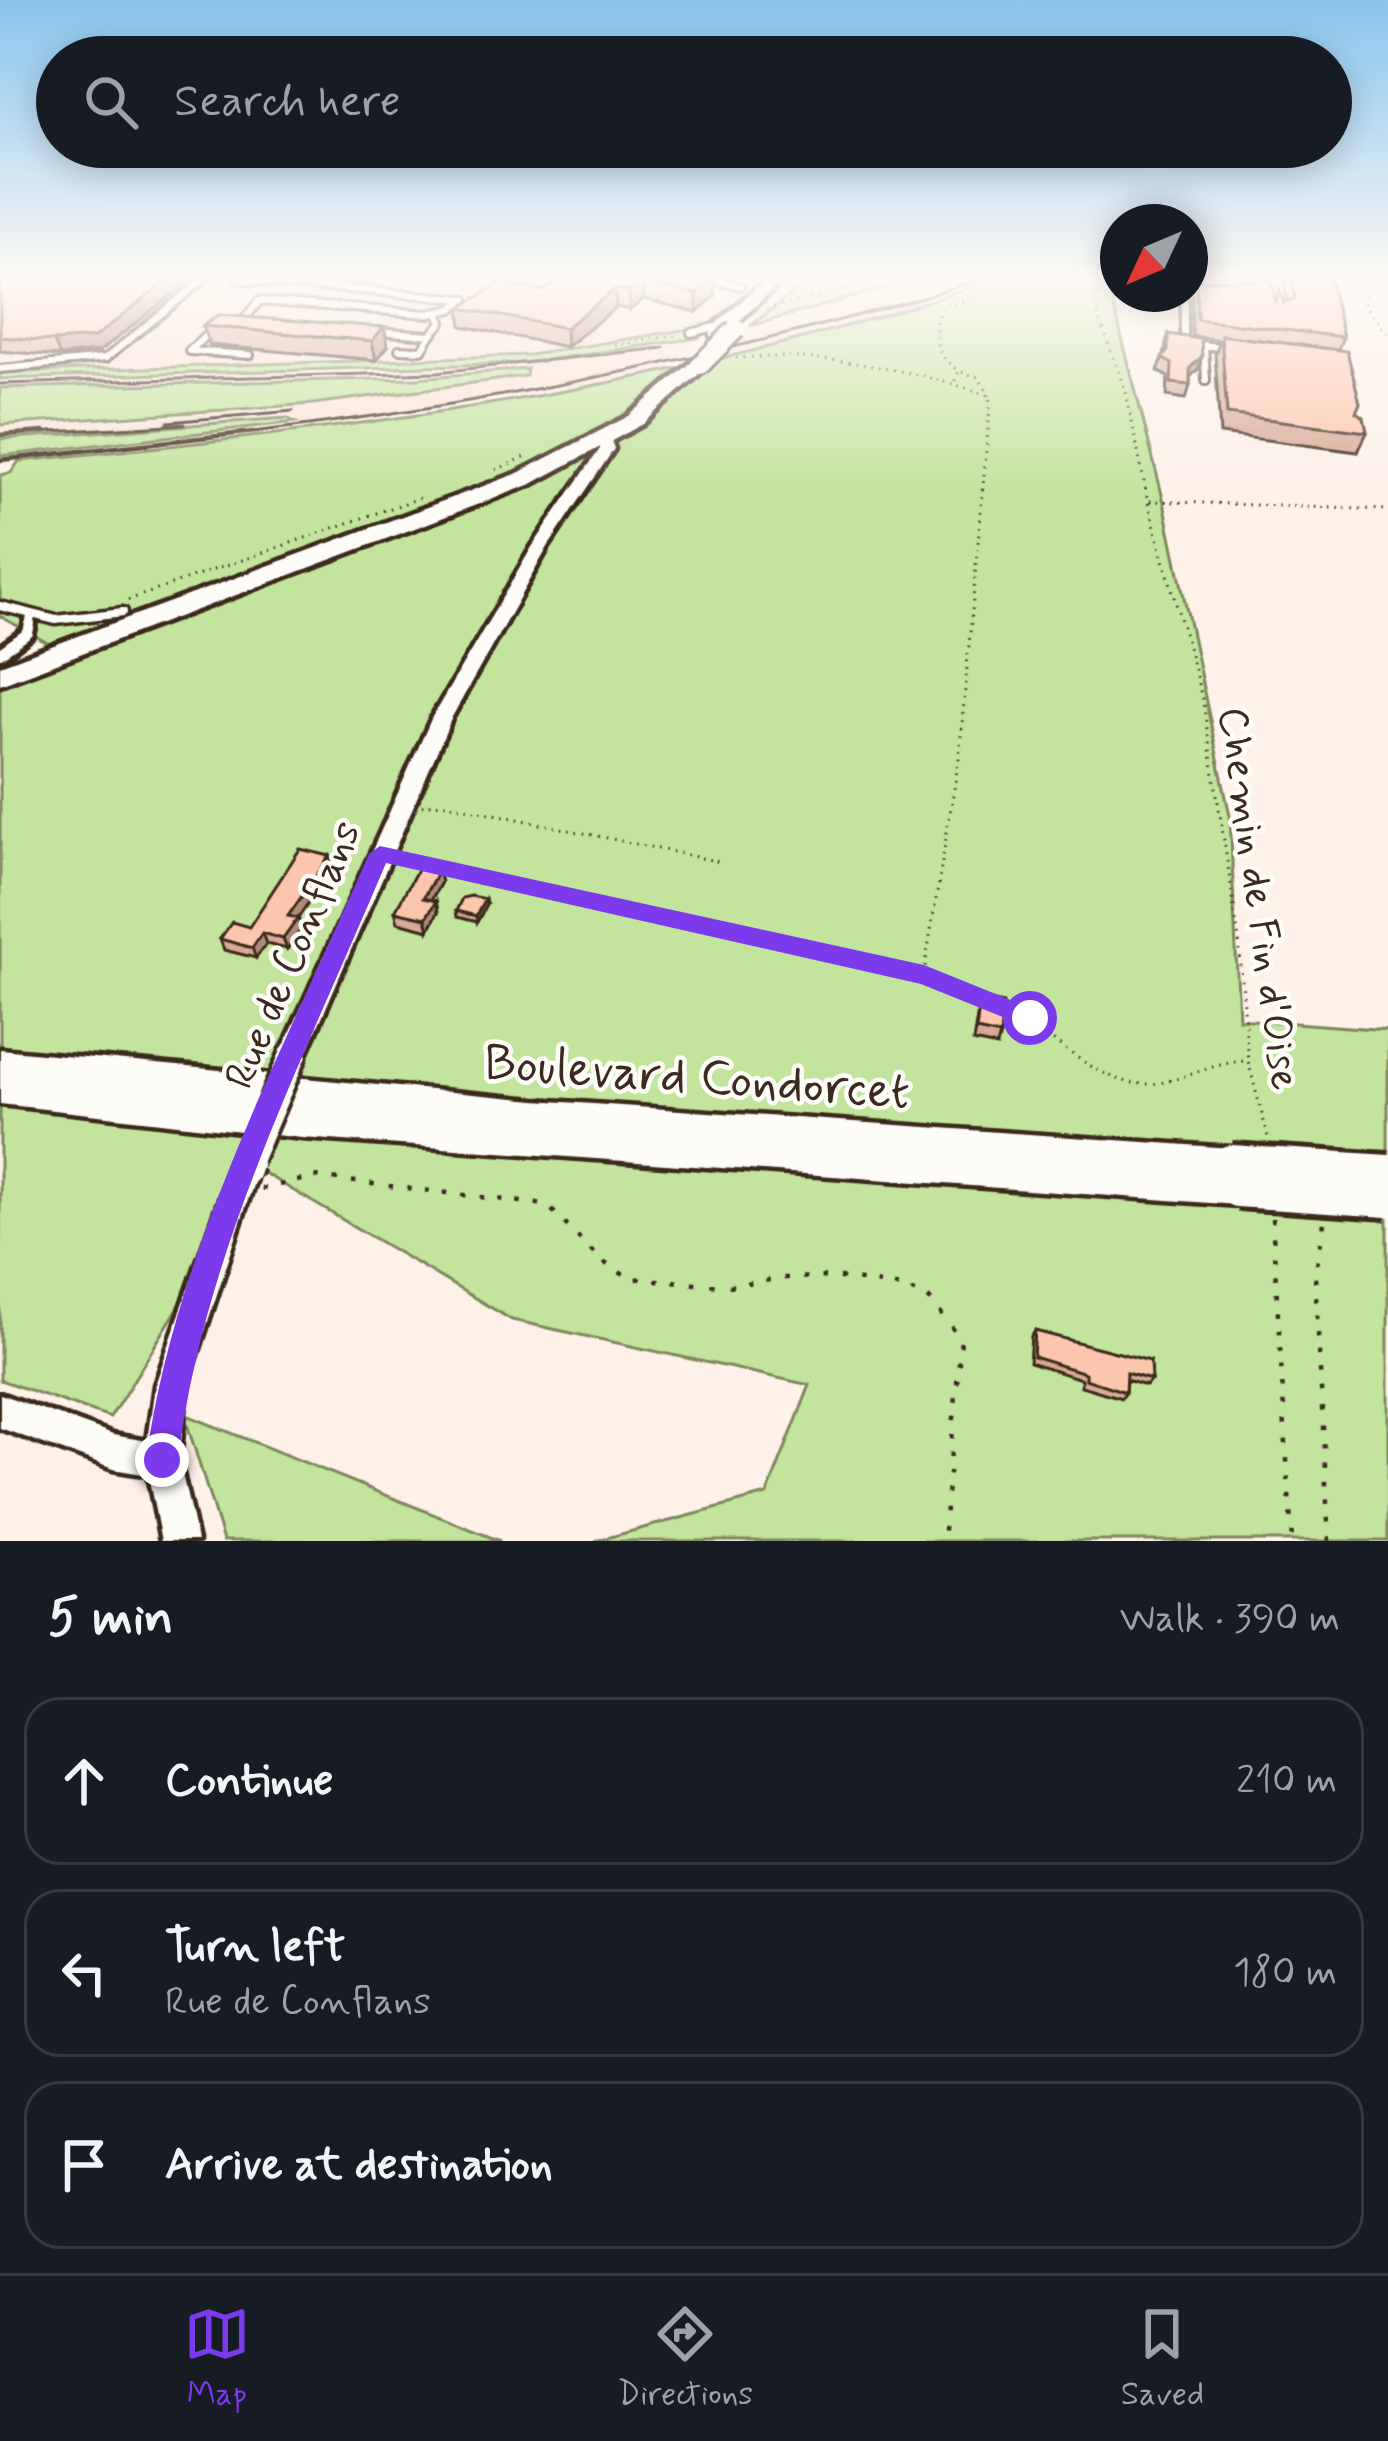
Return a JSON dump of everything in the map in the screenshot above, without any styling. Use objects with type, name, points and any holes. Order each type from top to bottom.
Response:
[{"type":"main road","name":"Rue de Conflans","points":[[0,675],[478,498],[546,458],[600,451],[650,411],[704,352]]},
{"type":"main road","name":"Rue de Conflans","points":[[0,654],[522,465],[615,418],[692,365]]},
{"type":"main road","name":"Boulevard Condorcet","points":[[0,1064],[1388,1197]]},
{"type":"main road","name":"Boulevard Condorcet","points":[[0,1088],[302,1122],[1247,1184],[1388,1175]]},
{"type":"street","name":"Rue de Conflans","points":[[179,1541],[162,1460],[171,1385],[294,1053],[442,717],[600,451]]},
{"type":"street","points":[[0,1411],[113,1452],[162,1460]]},
{"type":"lane","points":[[0,368],[105,359],[114,352]]},
{"type":"lane","points":[[203,352],[250,355]]},
{"type":"lane","points":[[1204,352],[1206,380]]},
{"type":"lane","points":[[0,606],[31,616],[73,620],[120,607]]},
{"type":"lane","points":[[0,654],[28,633],[31,616]]},
{"type":"path","points":[[924,975],[947,866],[967,716],[991,396],[979,377],[959,371],[938,352]]},
{"type":"path","name":"Chemin de Fin d'Oise","points":[[1112,352],[1125,388],[1148,501],[1203,702],[1239,940],[1248,1061],[1268,1147]]},
{"type":"path","points":[[736,358],[827,358],[954,382],[991,396]]},
{"type":"path","points":[[954,382],[959,371]]},
{"type":"path","points":[[494,470],[546,458]]},
{"type":"path","points":[[120,607],[443,489]]},
{"type":"path","points":[[1148,501],[1388,510]]},
{"type":"path","points":[[400,807],[443,803],[720,862]]},
{"type":"path","points":[[380,854],[924,975],[1030,1018],[1096,1069],[1139,1084],[1197,1072],[1211,1064],[1248,1061]]},
{"type":"path","points":[[247,1181],[314,1177],[547,1205],[600,1260],[628,1278],[734,1286],[782,1277],[834,1277],[901,1287],[927,1296],[961,1339],[943,1541]]},
{"type":"path","points":[[1247,1184],[1292,1541]]},
{"type":"path","points":[[1327,1210],[1315,1276],[1329,1541]]},
{"type":"shaded area","points":[[0,352],[549,352],[529,355],[0,373]]},
{"type":"shaded area","points":[[602,352],[684,352],[667,368],[592,384],[210,443],[0,463],[0,456],[293,421],[0,439],[0,425],[150,419],[526,370],[418,378],[0,388],[0,379],[526,363]]},
{"type":"green space","points":[[602,352],[526,363],[0,379],[0,373]]},
{"type":"green space","points":[[749,352],[1126,352],[1164,502],[1230,816],[1239,1019],[1388,1030],[1388,1541],[595,1541],[767,1495],[810,1385],[512,1320],[262,1172],[110,1418],[0,1380],[0,687],[74,658],[0,616],[0,475],[11,473],[19,461],[265,435],[510,400]]},
{"type":"green space","points":[[527,369],[526,376],[313,404],[0,425],[0,388],[418,378]]},
{"type":"green space","points":[[287,418],[295,422],[0,456],[0,439]]},
{"type":"green space","points":[[184,1414],[500,1541],[223,1541]]},
{"type":"building","points":[[1167,352],[1202,352],[1190,368],[1190,385],[1171,383],[1172,364],[1162,358]]},
{"type":"building","points":[[1222,352],[1347,352],[1360,403],[1356,412],[1364,417],[1367,432],[1227,414]]},
{"type":"building","points":[[300,849],[330,856],[288,916],[298,918],[283,939],[262,933],[252,948],[220,939],[232,922],[249,927]]},
{"type":"building","points":[[419,866],[438,871],[423,898],[436,901],[426,918],[395,911]]},
{"type":"building","points":[[462,898],[485,899],[476,916],[456,911]]},
{"type":"building","points":[[980,999],[1003,1004],[1000,1036],[976,1031]]},
{"type":"building","points":[[1035,1331],[1150,1361],[1151,1380],[1126,1373],[1125,1392],[1085,1379],[1085,1373],[1033,1357]]},
{"type":"railway","points":[[0,384],[437,372],[627,352]]},
{"type":"railway","points":[[236,434],[512,394],[713,352]]},
{"type":"railway","points":[[168,422],[293,411]]},
{"type":"railway","points":[[45,432],[0,435],[185,424]]},
{"type":"railway","points":[[236,434],[253,432]]},
{"type":"railway","points":[[0,460],[236,434]]},
{"type":"railway","points":[[227,435],[236,434]]},
{"type":"route","points":[[162,1460],[171,1385],[234,1194],[380,854],[924,975],[1030,1018]]}]
